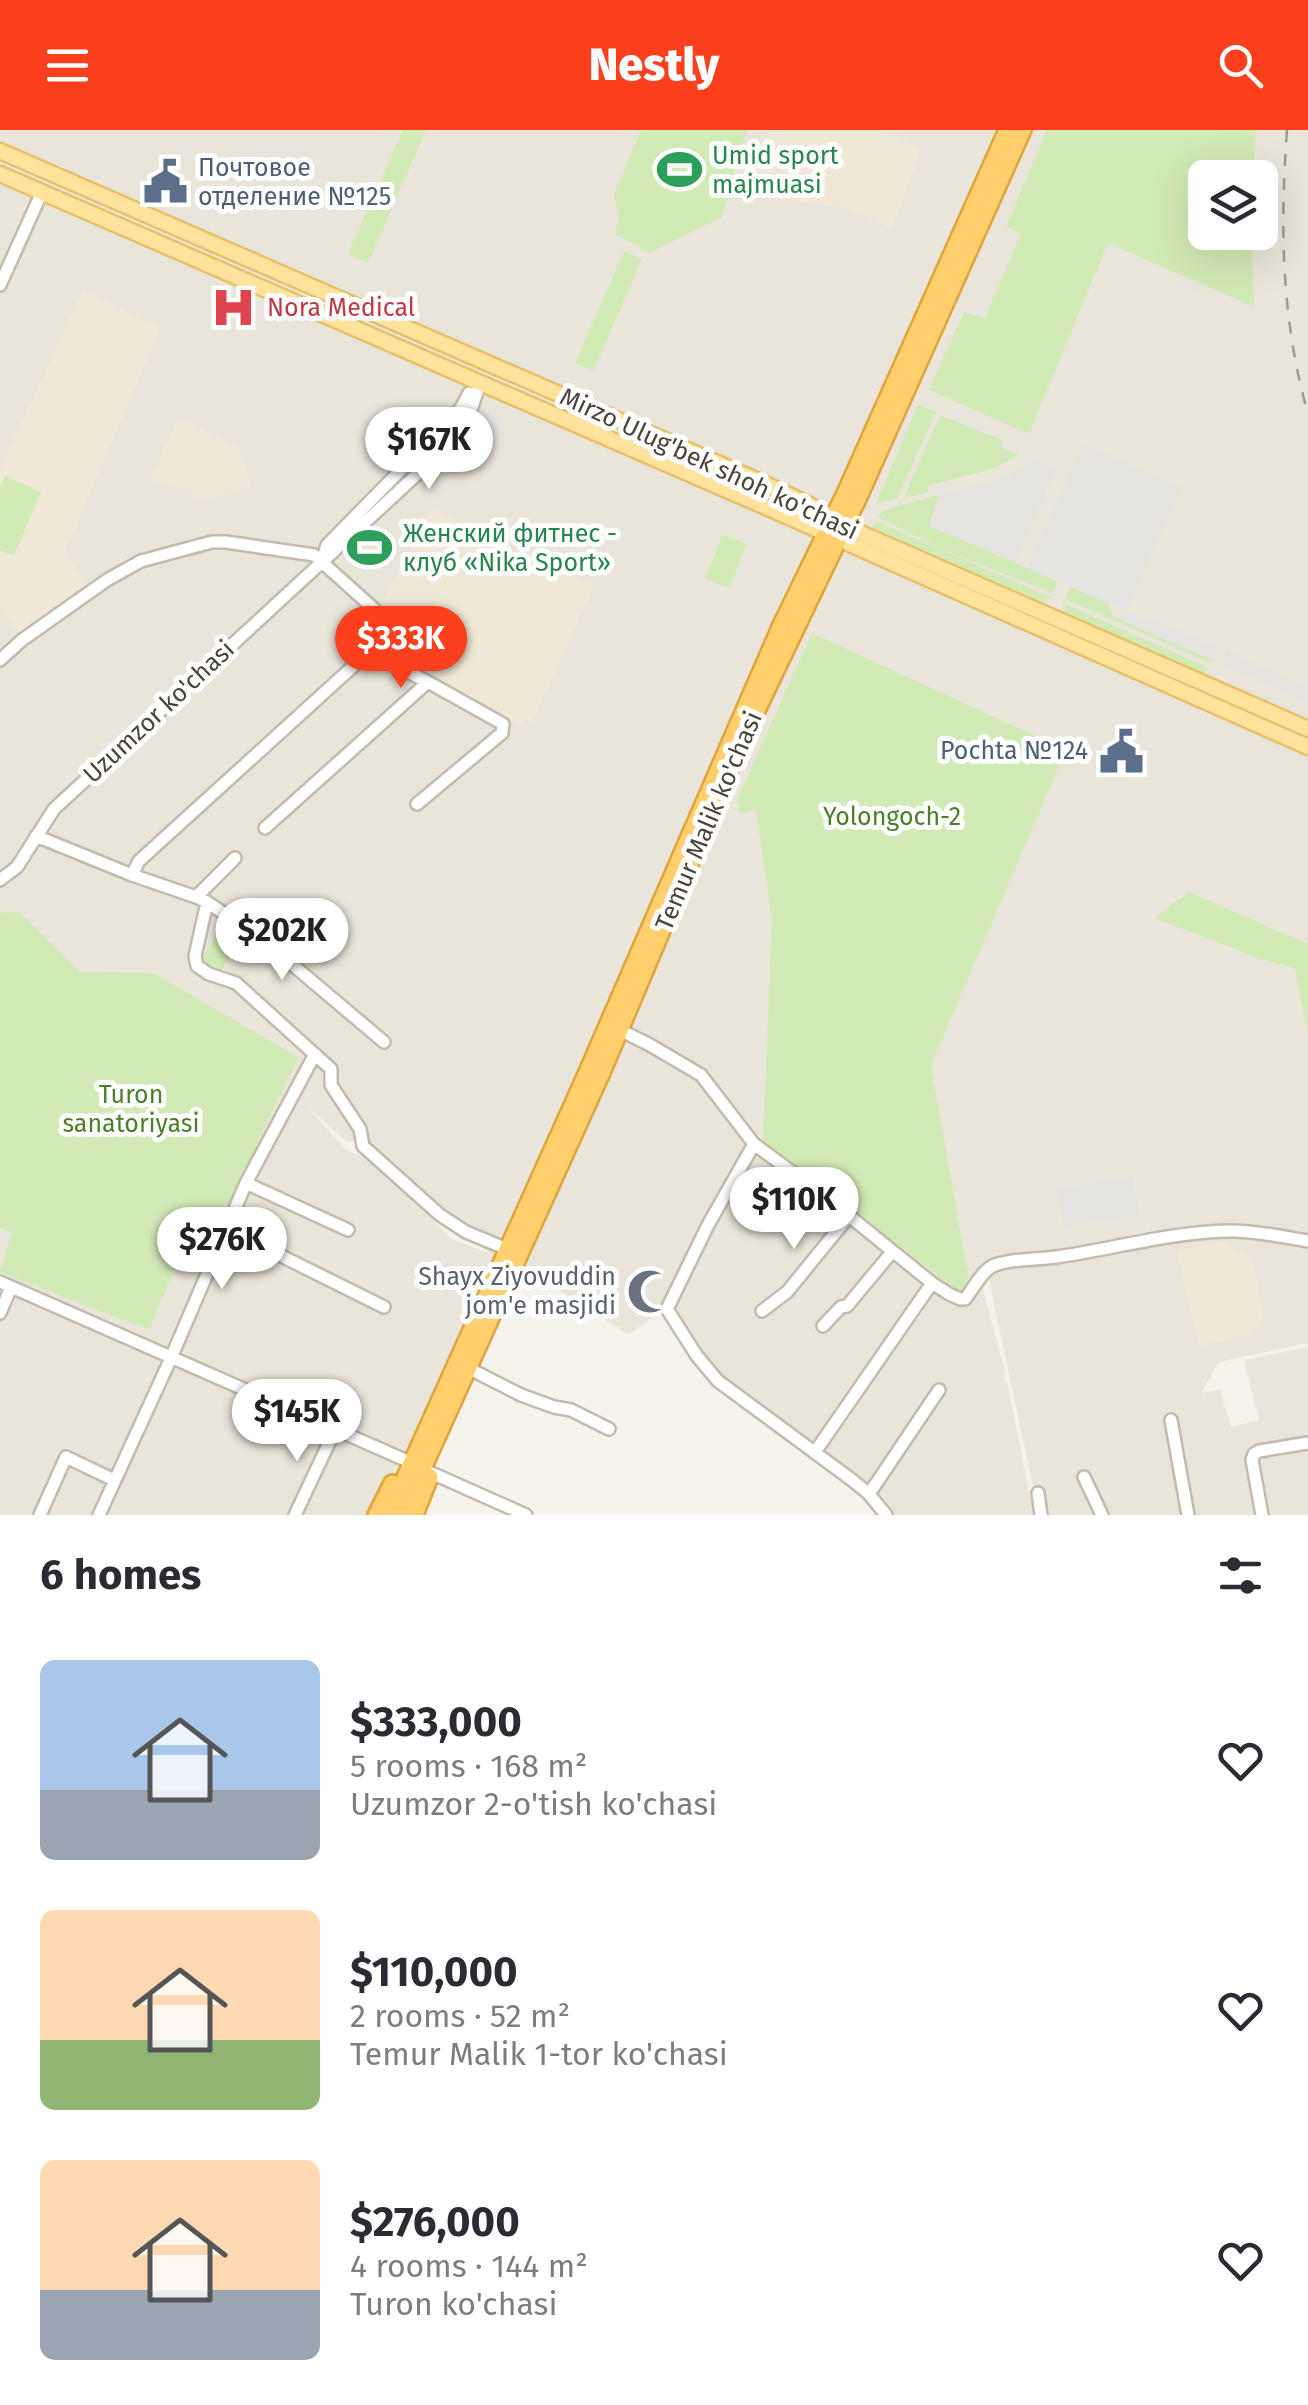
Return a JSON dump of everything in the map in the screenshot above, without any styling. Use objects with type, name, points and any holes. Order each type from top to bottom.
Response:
[{"type":"highway","name":"Temur Malik ko'chasi","points":[[443,1410],[470,1369],[620,1030],[1008,130]]},
{"type":"highway","name":"Temur Malik ko'chasi","points":[[402,1515],[418,1466],[507,1249],[729,740],[781,625],[836,529],[1023,130]]},
{"type":"highway","name":"Temur Malik ko'chasi","points":[[388,1515],[418,1466]]},
{"type":"highway","points":[[376,1515],[418,1466]]},
{"type":"highway","points":[[416,1515],[418,1466]]},
{"type":"main road","name":"Mirzo Ulug'bek shoh ko'chasi","points":[[0,152],[806,502],[836,529]]},
{"type":"main road","name":"Mirzo Ulug'bek shoh ko'chasi","points":[[0,174],[642,454],[836,529],[1308,747]]},
{"type":"main road","points":[[382,340],[390,322]]},
{"type":"main road","points":[[568,421],[576,403]]},
{"type":"main road","points":[[642,454],[650,435]]},
{"type":"main road","name":"Mirzo Ulug'bek shoh ko'chasi","points":[[975,592],[1308,729]]},
{"type":"street","points":[[0,285],[42,192]]},
{"type":"street","name":"Uzumzor ko'chasi","points":[[4,877],[24,858],[54,809],[322,561],[327,545],[461,408],[477,381]]},
{"type":"street","points":[[0,660],[22,640],[140,561],[212,542],[314,554],[373,608],[354,642],[356,646],[501,721],[504,730],[418,804]]},
{"type":"street","points":[[132,875],[139,861],[370,651]]},
{"type":"street","points":[[265,828],[428,682]]},
{"type":"street","points":[[36,836],[201,900],[262,940],[384,1042]]},
{"type":"street","points":[[235,858],[201,900],[195,956],[198,966],[236,983],[331,1069],[331,1086],[360,1129],[363,1146],[440,1216],[507,1249]]},
{"type":"street","points":[[620,1030],[701,1075],[754,1144],[932,1283],[963,1300],[985,1271],[1002,1263],[1225,1231],[1308,1241]]},
{"type":"street","points":[[99,1515],[246,1182],[315,1054]]},
{"type":"street","points":[[754,1144],[667,1309],[696,1356],[718,1381],[869,1494],[886,1515]]},
{"type":"street","points":[[246,1182],[348,1230]]},
{"type":"street","points":[[762,1312],[788,1292],[848,1216]]},
{"type":"street","points":[[227,1230],[384,1307]]},
{"type":"street","points":[[823,1326],[841,1307],[847,1306],[892,1252]]},
{"type":"street","points":[[815,1452],[932,1283]]},
{"type":"street","points":[[0,1313],[6,1284],[526,1515]]},
{"type":"street","points":[[470,1369],[520,1395],[571,1410],[609,1430]]},
{"type":"street","points":[[869,1494],[940,1390]]},
{"type":"street","points":[[1171,1420],[1188,1515]]},
{"type":"street","points":[[296,1515],[335,1430]]},
{"type":"street","points":[[1262,1515],[1254,1454],[1308,1443]]},
{"type":"street","points":[[40,1515],[66,1457],[114,1480]]},
{"type":"street","points":[[1084,1477],[1102,1515]]},
{"type":"street","points":[[1038,1493],[1041,1515]]},
{"type":"shaded area","points":[[0,130],[1007,130],[833,518],[699,457],[856,555],[1030,608],[865,527],[863,512],[905,396],[1023,130],[1308,130],[1308,1343],[1219,1362],[1201,1393],[1220,1390],[1231,1427],[1259,1420],[1244,1360],[1308,1347],[1308,1515],[886,1515],[869,1494],[718,1381],[667,1309],[628,1334],[503,1259],[388,1515],[0,1515]],"holes":[[[148,217],[521,380],[324,304]],[[308,1107],[347,1142],[355,1140],[491,1254],[452,1239],[370,1159],[346,1150]],[[989,1280],[1036,1501],[1044,1501],[1031,1503],[1005,1372],[983,1289]]]},
{"type":"shaded area","points":[[769,130],[882,130],[922,148],[892,229],[842,207],[754,197],[754,163]]},
{"type":"shaded area","points":[[83,291],[161,327],[65,552],[89,586],[19,634],[0,608],[0,469]]},
{"type":"shaded area","points":[[483,409],[505,419],[485,463],[463,453]]},
{"type":"shaded area","points":[[178,418],[239,447],[252,486],[207,501],[151,479]]},
{"type":"shaded area","points":[[1084,444],[1181,487],[1126,611],[1027,568]]},
{"type":"shaded area","points":[[1033,460],[1056,469],[1015,561],[929,526],[939,495],[1009,476]]},
{"type":"shaded area","points":[[431,509],[594,586],[532,722],[524,719],[520,727],[361,641]]},
{"type":"shaded area","points":[[1133,614],[1146,621],[1148,616],[1217,647],[1212,660],[1112,616]]},
{"type":"shaded area","points":[[1227,651],[1308,687],[1308,703],[1222,665]]},
{"type":"shaded area","points":[[1133,1176],[1139,1214],[1064,1227],[1058,1189]]},
{"type":"shaded area","points":[[1220,1242],[1253,1259],[1264,1319],[1252,1334],[1199,1346],[1177,1251]]},
{"type":"green space","points":[[403,130],[426,130],[368,263],[348,254]]},
{"type":"green space","name":"Umid sport majmuasi","points":[[641,130],[748,130],[722,217],[649,253],[615,234],[619,220],[614,194]]},
{"type":"green space","points":[[1047,130],[1256,130],[1254,160],[1188,160],[1188,250],[1252,250],[1254,307],[1108,243],[1029,434],[929,390],[964,312],[985,318],[1021,234],[1006,227]]},
{"type":"green space","points":[[624,251],[642,259],[593,372],[575,363]]},
{"type":"green space","points":[[918,404],[936,412],[897,499],[876,504]]},
{"type":"green space","points":[[940,415],[1003,440],[1000,447],[1019,454],[993,469],[927,486],[929,492],[903,499]]},
{"type":"green space","points":[[5,476],[41,492],[14,556],[0,550],[0,487]]},
{"type":"green space","points":[[939,495],[930,526],[1057,581],[1053,593],[946,551],[878,517],[886,509]]},
{"type":"green space","points":[[876,521],[1051,597],[1041,603],[872,529]]},
{"type":"green space","points":[[723,534],[747,544],[729,588],[705,578]]},
{"type":"green space","points":[[1070,587],[1108,603],[1112,616],[1212,660],[1210,663],[1065,599]]},
{"type":"green space","points":[[1063,603],[1207,667],[1203,676],[1065,614]]},
{"type":"green space","name":"Yolongoch-2","points":[[812,633],[1066,750],[931,1065],[970,1287],[961,1293],[763,1142],[772,920],[756,810],[740,813],[737,800]]},
{"type":"green space","points":[[1189,892],[1308,944],[1308,1034],[1295,968],[1154,918]]},
{"type":"green space","name":"Turon sanatoriyasi","points":[[19,912],[80,972],[153,973],[298,1057],[207,1250],[186,1241],[149,1330],[0,1272],[12,1233],[0,1228],[0,913]]},
{"type":"green space","points":[[224,923],[244,935],[220,973],[201,960]]},
{"type":"railway","points":[[1287,130],[1285,273],[1292,343],[1308,414]]},
{"type":"place","name":"Umid sport majmuasi","points":[[679,170]]},
{"type":"place","name":"Почтовое отделение №125","points":[[165,182]]},
{"type":"place","name":"Nora Medical","points":[[234,308]]},
{"type":"place","name":"Женский фитнес - клуб «Nika Sport»","points":[[370,548]]},
{"type":"place","name":"Pochta №124","points":[[1121,751]]},
{"type":"place","name":"Shayx Ziyovuddin jom'e masjidi","points":[[649,1291]]}]
